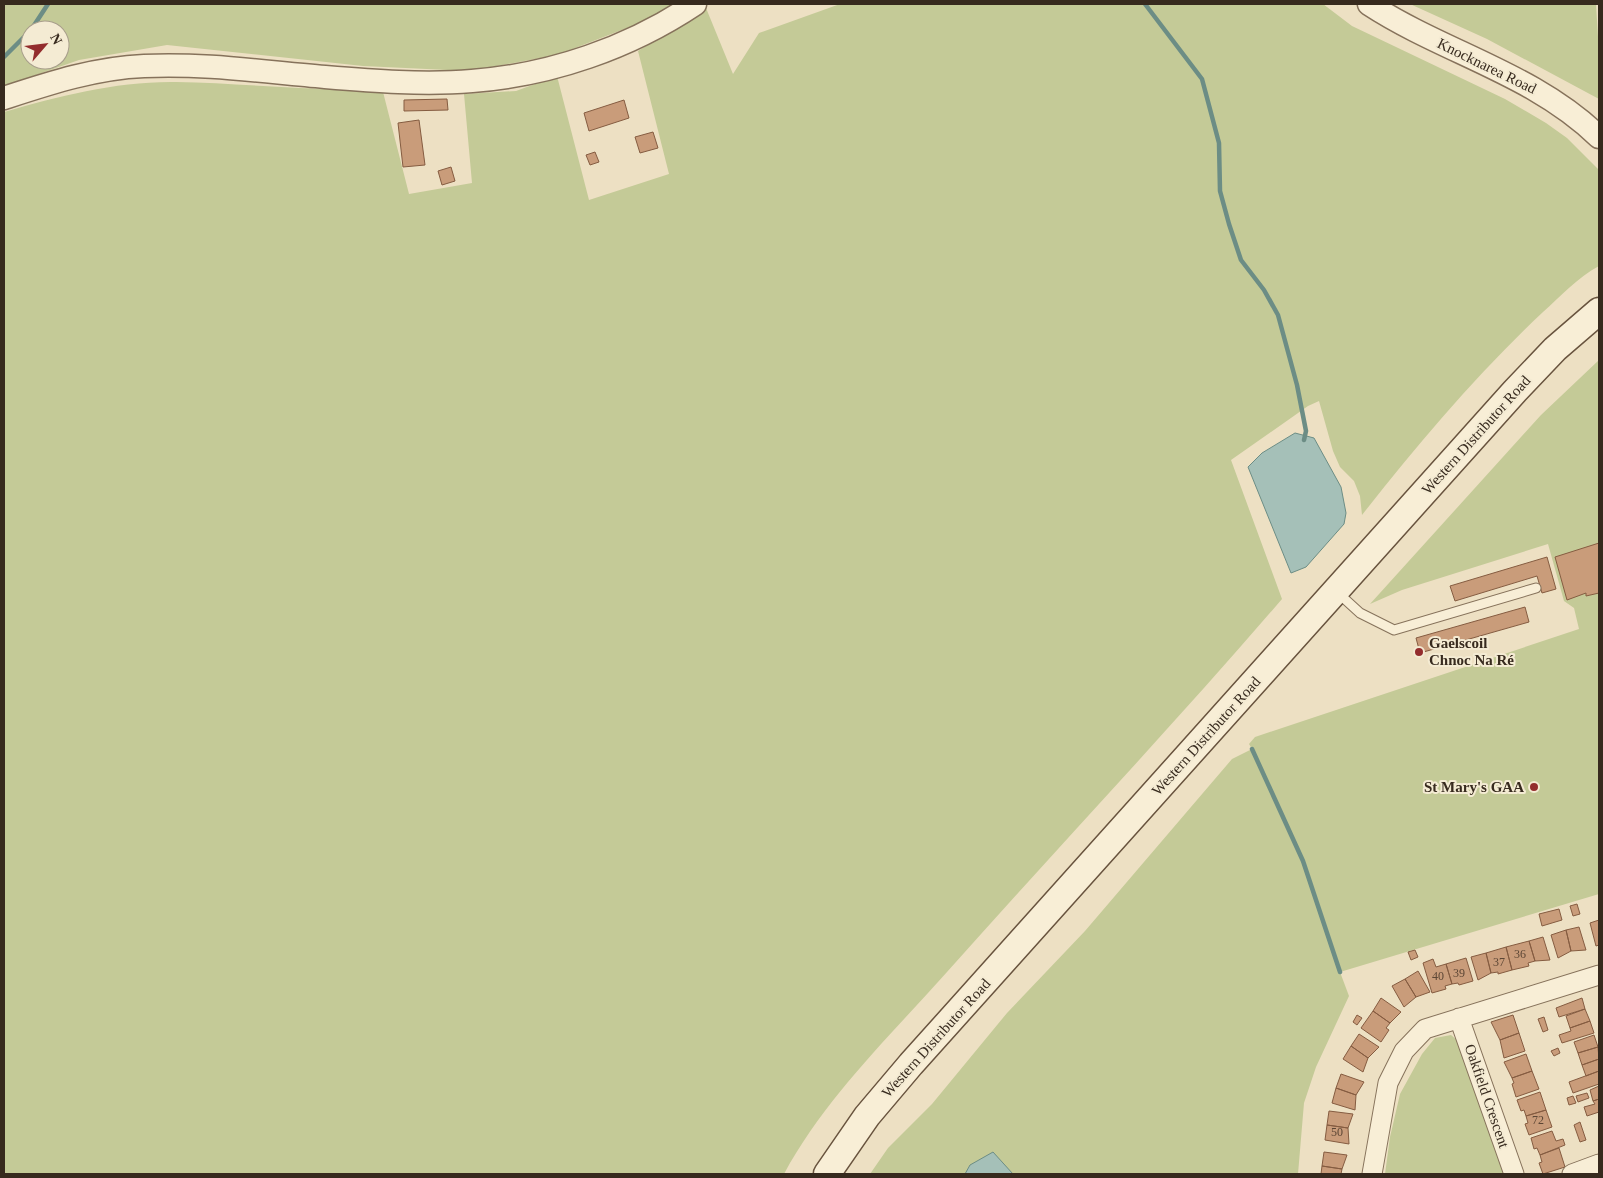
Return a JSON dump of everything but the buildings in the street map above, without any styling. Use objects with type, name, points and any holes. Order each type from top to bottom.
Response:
[{"type":"main road","name":"Western Distributor Road","points":[[827,1174],[867,1116],[911,1064],[1515,391],[1555,349],[1599,311]]},
{"type":"street","points":[[4,98],[69,77],[108,69],[142,66],[188,65],[325,77],[413,82],[471,82],[514,76],[564,64],[625,44],[665,24],[695,4]]},
{"type":"street","name":"Knocknarea Road","points":[[1369,4],[1424,35],[1526,83],[1564,107],[1599,137]]},
{"type":"street","points":[[1372,1174],[1388,1083],[1404,1051],[1425,1029],[1599,975]]},
{"type":"street","name":"Oakfield Crescent","points":[[1459,1018],[1514,1174]]},
{"type":"street","points":[[1572,1174],[1599,1164]]},
{"type":"lane","points":[[1336,591],[1360,613],[1394,630],[1536,588]]},
{"type":"green space","points":[[4,4],[676,4],[645,21],[557,55],[469,71],[363,66],[167,45],[70,63],[70,20],[20,20],[20,70],[50,70],[4,86]]},
{"type":"green space","points":[[840,4],[1323,4],[1352,26],[1505,99],[1546,123],[1567,138],[1599,170],[1599,266],[1570,287],[1543,312],[1471,385],[1426,436],[1362,515],[1360,496],[1354,481],[1340,467],[1333,451],[1319,401],[1308,406],[1231,460],[1282,599],[860,1068],[819,1119],[800,1146],[784,1174],[4,1174],[4,112],[46,100],[89,91],[154,82],[331,89],[382,88],[409,194],[472,183],[464,94],[516,91],[557,76],[589,200],[669,174],[638,51],[706,8],[733,74],[759,33]]},
{"type":"green space","points":[[1410,4],[1596,4],[1599,99],[1487,39]]},
{"type":"green space","points":[[1599,360],[1599,894],[1340,972],[1349,996],[1316,1067],[1304,1103],[1298,1174],[870,1174],[888,1148],[932,1104],[1007,1013],[1085,931],[1232,759],[1252,749],[1249,744],[1255,737],[1579,629],[1574,608],[1564,601],[1548,544],[1402,590],[1370,604],[1541,415]]},
{"type":"green space","points":[[1451,1035],[1458,1041],[1505,1174],[1385,1174],[1390,1137],[1400,1094],[1422,1054],[1435,1038]]},
{"type":"water","points":[[1295,433],[1314,438],[1341,487],[1346,513],[1344,524],[1306,567],[1291,573],[1248,467],[1262,453]]},
{"type":"water","points":[[993,1152],[1013,1174],[965,1174],[970,1165]]},
{"type":"waterway","points":[[38,20],[48,4]]},
{"type":"waterway","points":[[1145,4],[1202,79],[1219,143],[1220,191],[1229,224],[1241,260],[1264,290],[1278,315],[1297,385],[1306,431],[1304,440]]},
{"type":"waterway","points":[[4,57],[20,41]]},
{"type":"waterway","points":[[1252,749],[1303,861],[1340,972]]},
{"type":"place","name":"Gaelscoil Chnoc Na Ré","points":[[1419,652]]},
{"type":"place","name":"St Mary's GAA","points":[[1534,787]]}]
